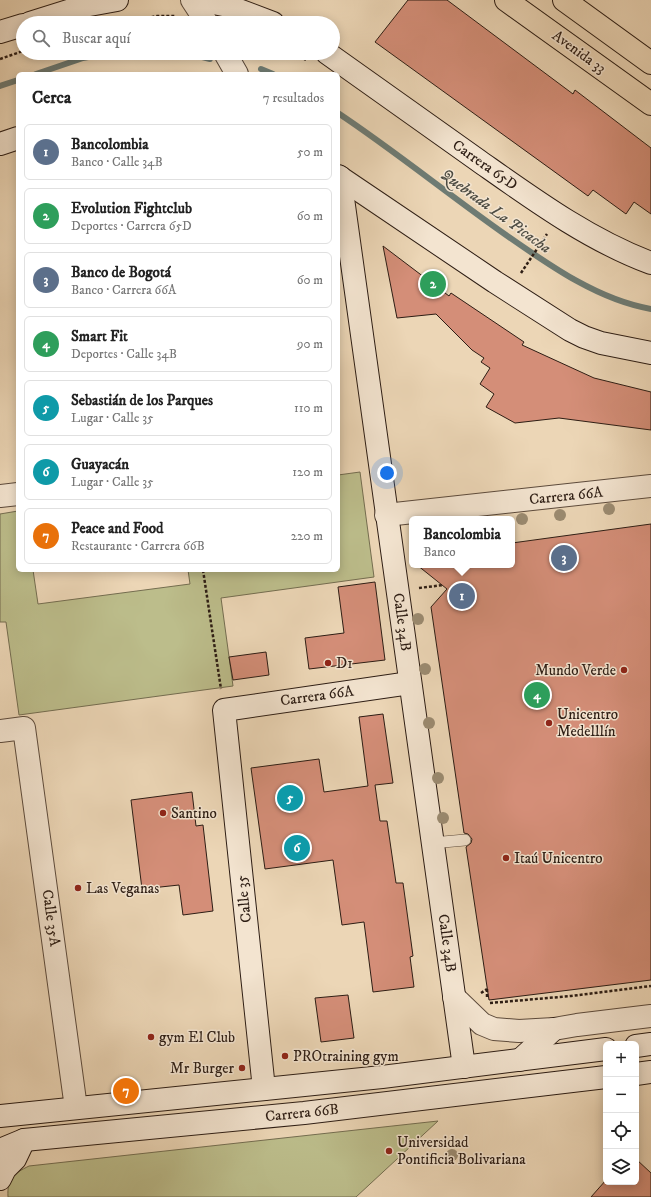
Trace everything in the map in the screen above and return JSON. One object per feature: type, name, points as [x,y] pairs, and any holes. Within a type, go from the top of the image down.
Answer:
[{"type":"main road","name":"Avenida 33","points":[[506,0],[651,104]]},
{"type":"main road","points":[[564,0],[651,63]]},
{"type":"street","points":[[52,16],[84,6],[117,0]]},
{"type":"street","points":[[201,10],[228,6],[247,16]]},
{"type":"street","points":[[0,32],[16,27]]},
{"type":"street","points":[[229,60],[236,72]]},
{"type":"street","name":"Carrera 65D","points":[[338,60],[513,185],[556,213],[624,253],[651,264]]},
{"type":"street","points":[[0,144],[16,139]]},
{"type":"street","points":[[340,178],[495,282],[584,338],[651,353]]},
{"type":"street","name":"Calle 34B","points":[[340,184],[464,1067]]},
{"type":"street","name":"Carrera 66A","points":[[386,514],[651,486]]},
{"type":"street","points":[[0,496],[16,494]]},
{"type":"street","name":"Carrera 66A","points":[[224,710],[410,683]]},
{"type":"street","name":"Calle 35","points":[[224,710],[264,1089]]},
{"type":"street","name":"Calle 35A","points":[[0,731],[24,728],[76,1108]]},
{"type":"street","points":[[454,997],[482,1024],[494,1030],[519,1031],[554,1029],[651,1016]]},
{"type":"street","points":[[520,1060],[554,1029]]},
{"type":"street","points":[[639,1046],[651,1044]]},
{"type":"street","name":"Carrera 66B","points":[[0,1116],[464,1067],[603,1049]]},
{"type":"street","points":[[639,1074],[651,1072]]},
{"type":"street","name":"Carrera 66B","points":[[0,1150],[24,1140],[304,1113],[603,1077]]},
{"type":"street","points":[[0,1179],[5,1169],[15,1159],[24,1140]]},
{"type":"lane","points":[[432,843],[465,840]]},
{"type":"path","points":[[157,16],[201,10]]},
{"type":"path","points":[[0,59],[16,53]]},
{"type":"path","points":[[518,277],[546,236]]},
{"type":"path","points":[[203,572],[224,710]]},
{"type":"path","points":[[417,588],[443,585]]},
{"type":"path","points":[[487,1004],[572,996],[651,986]]},
{"type":"path","points":[[487,988],[487,996],[487,1004],[479,995],[487,988]]},
{"type":"green space","points":[[360,472],[374,577],[221,598],[233,686],[19,715],[6,622],[0,622],[0,514],[16,511],[16,572],[33,572],[38,604],[190,584],[188,572],[340,572],[340,475]]},
{"type":"green space","points":[[438,1121],[356,1197],[8,1197],[9,1185],[12,1177],[29,1166]]},
{"type":"building","points":[[408,0],[447,0],[573,94],[575,90],[651,148],[651,214],[634,202],[626,214],[593,190],[588,196],[375,42]]},
{"type":"building","points":[[383,246],[449,296],[451,293],[524,342],[522,345],[594,378],[651,392],[651,430],[559,418],[515,423],[486,407],[494,394],[480,384],[490,368],[481,362],[484,358],[472,350],[436,314],[397,318]]},
{"type":"building","name":"Unicentro Medelllín","points":[[651,524],[651,980],[489,1000],[466,847],[471,843],[472,839],[468,834],[464,833],[431,607],[447,589],[421,568],[515,568],[515,543]]},
{"type":"building","points":[[375,582],[385,660],[309,669],[305,638],[344,633],[338,587]]},
{"type":"building","points":[[266,652],[269,675],[233,680],[229,657]]},
{"type":"building","points":[[383,714],[393,783],[375,785],[380,821],[387,821],[396,883],[403,883],[413,956],[410,957],[414,987],[373,992],[364,922],[342,925],[333,860],[265,869],[251,768],[319,759],[324,792],[368,786],[359,717]]},
{"type":"building","points":[[192,792],[196,826],[203,825],[213,911],[183,915],[179,885],[142,889],[131,800]]},
{"type":"building","points":[[348,995],[354,1038],[321,1042],[315,998]]},
{"type":"building","points":[[639,1162],[651,1173],[651,1197],[591,1197],[603,1183],[603,1185],[639,1185]]},
{"type":"waterway","name":"Quebrada La Picacha","points":[[42,72],[77,60]]},
{"type":"waterway","name":"Quebrada La Picacha","points":[[261,69],[268,72]]},
{"type":"waterway","name":"Quebrada La Picacha","points":[[0,86],[16,81]]},
{"type":"waterway","name":"Quebrada La Picacha","points":[[340,114],[380,142],[485,220],[557,269],[593,290],[612,298],[651,309]]},
{"type":"place","name":"Evolution Fightclub","points":[[433,284]]},
{"type":"place","name":"Banco de Bogotá","points":[[564,558]]},
{"type":"place","name":"Bancolombia","points":[[462,596]]},
{"type":"place","name":"D1","points":[[328,663]]},
{"type":"place","name":"Mundo Verde","points":[[624,670]]},
{"type":"place","name":"Smart Fit","points":[[537,695]]},
{"type":"place","name":"Unicentro Medelllín","points":[[549,723]]},
{"type":"place","name":"Sebastián de los Parques","points":[[290,798]]},
{"type":"place","name":"Santino","points":[[163,813]]},
{"type":"place","name":"Guayacán","points":[[297,848]]},
{"type":"place","name":"Itaú Unicentro","points":[[506,858]]},
{"type":"place","name":"Las Veganas","points":[[78,888]]},
{"type":"place","name":"gym El Club","points":[[151,1037]]},
{"type":"place","name":"PROtraining gym","points":[[285,1056]]},
{"type":"place","name":"Mr Burger","points":[[242,1068]]},
{"type":"place","name":"Peace and Food","points":[[126,1091]]},
{"type":"place","name":"Universidad Pontificia Bolivariana","points":[[389,1151]]}]
